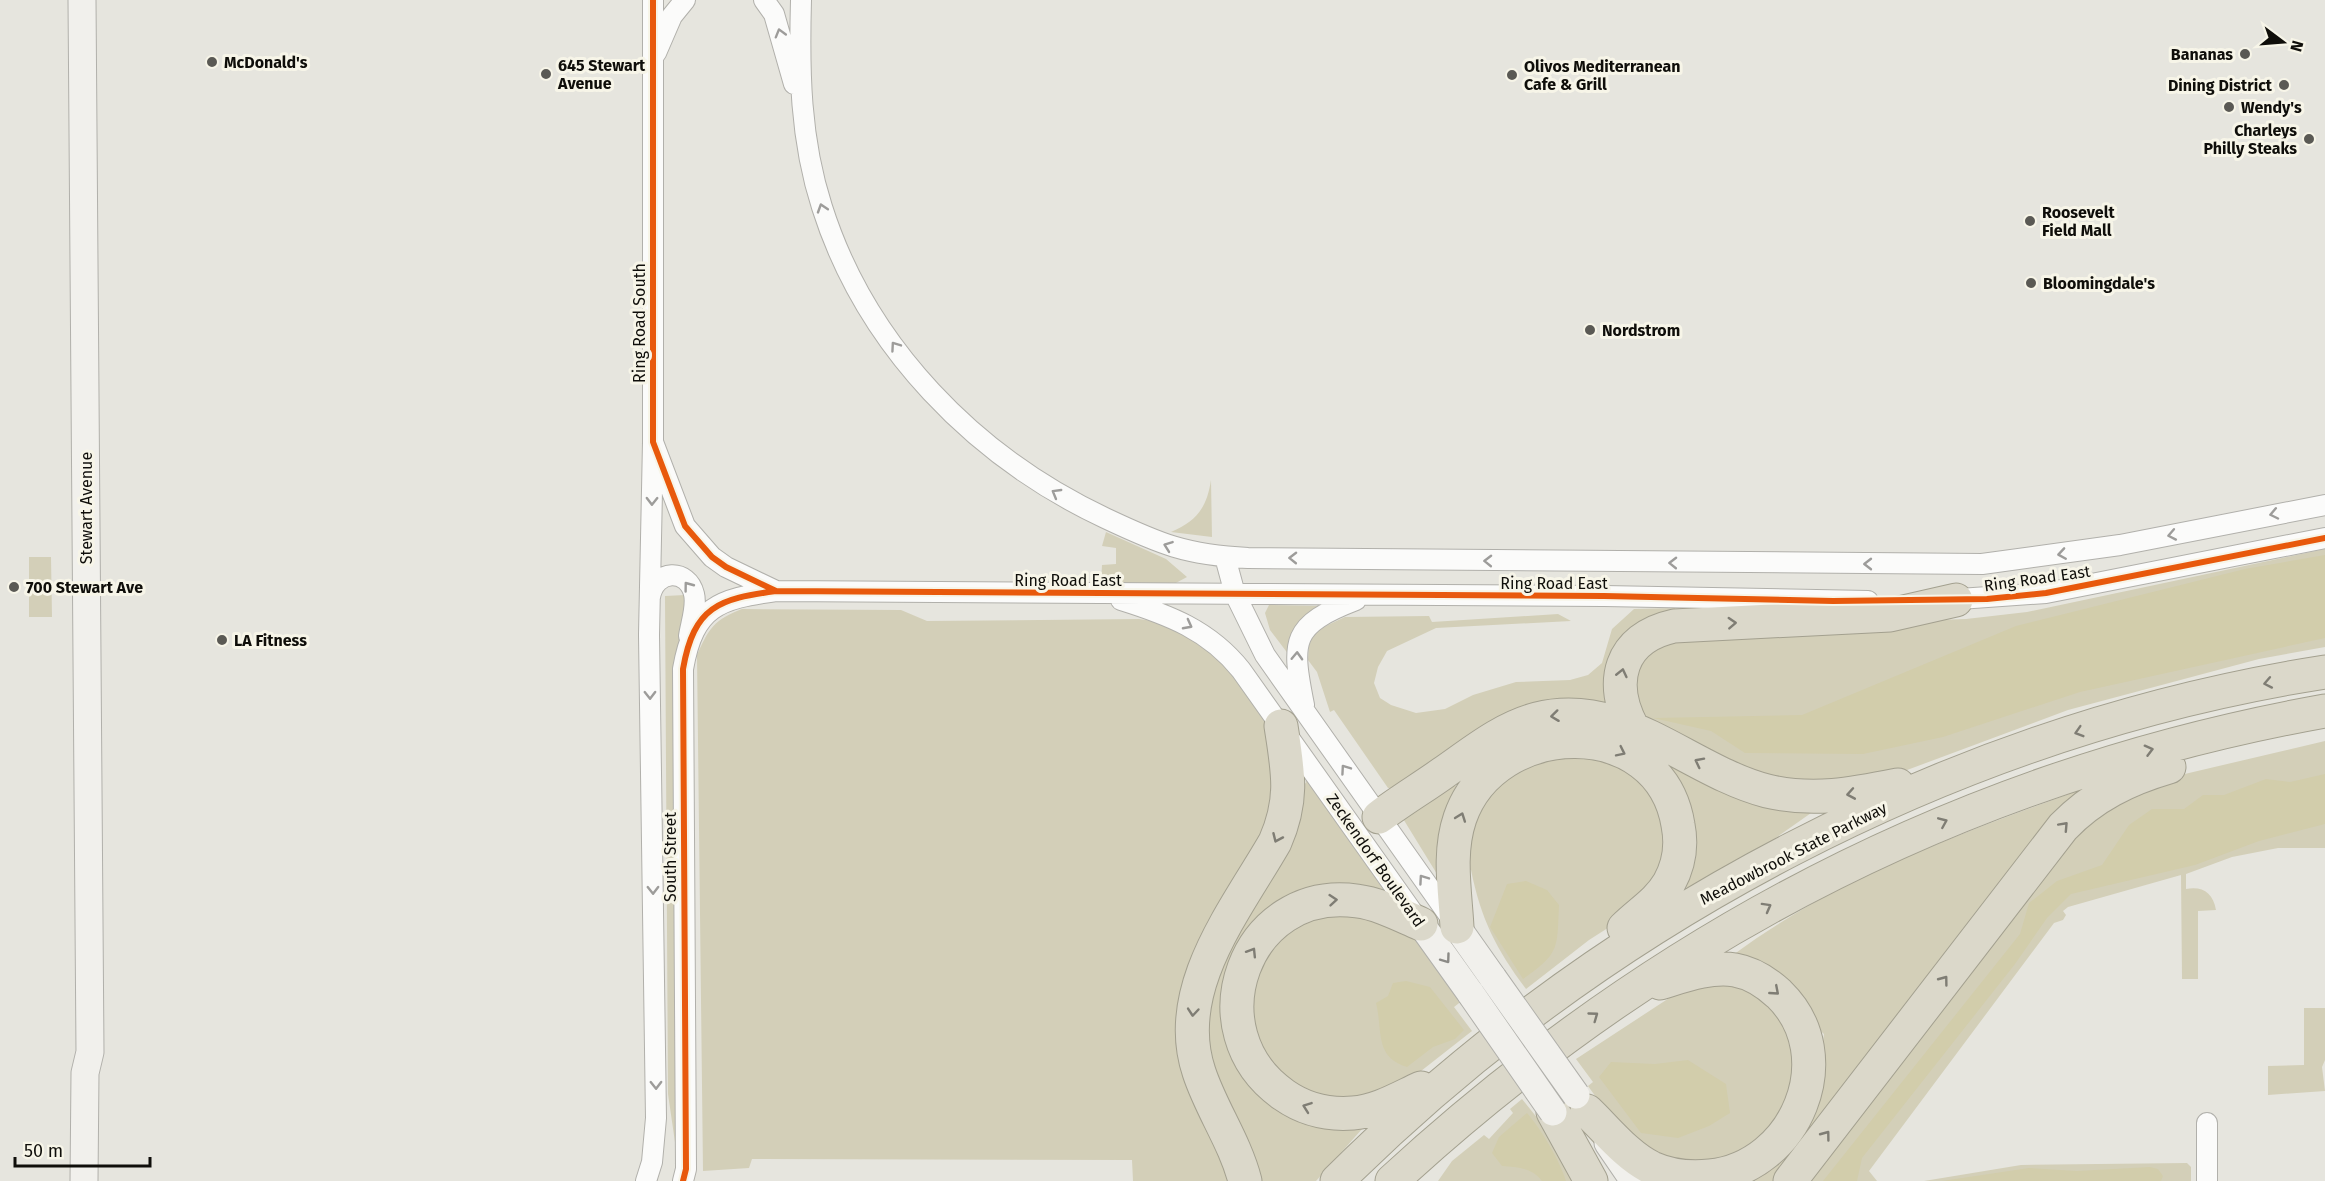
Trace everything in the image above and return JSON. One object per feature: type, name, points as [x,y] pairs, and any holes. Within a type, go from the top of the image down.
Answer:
[{"type":"highway","points":[[1633,729],[1624,709],[1620,690],[1621,673],[1633,648],[1655,630],[1674,626],[1890,615],[1956,600]]},
{"type":"highway","name":"Meadowbrook State Parkway","points":[[1337,1181],[1406,1115],[1458,1071],[1560,992],[1660,925],[1759,867],[1848,821],[1970,770],[2127,717],[2224,692],[2325,672]]},
{"type":"highway","points":[[1392,1181],[1508,1080],[1626,993],[1769,906],[1857,860],[1948,819],[2042,784],[2138,753],[2270,721],[2325,711]]},
{"type":"highway","points":[[1379,817],[1484,745],[1523,723],[1548,717],[1582,715],[1615,721],[1736,780],[1767,791],[1800,797],[1842,796],[1970,770]]},
{"type":"highway","points":[[1245,1181],[1236,1155],[1199,1074],[1192,1039],[1192,1014],[1200,979],[1209,957],[1275,842],[1283,823],[1294,720]]},
{"type":"highway","points":[[1790,1181],[2043,852],[2073,817],[2096,798],[2122,783],[2179,764],[2270,721]]},
{"type":"highway","points":[[1457,927],[1455,839],[1466,804],[1490,774],[1524,750],[1562,741],[1599,744],[1635,759],[1661,784],[1673,806],[1680,833],[1675,870],[1656,901],[1629,923],[1560,992]]},
{"type":"highway","points":[[1421,924],[1381,906],[1345,899],[1314,903],[1292,912],[1270,928],[1246,961],[1236,994],[1239,1030],[1252,1064],[1267,1082],[1295,1102],[1322,1112],[1354,1113],[1377,1108],[1458,1071]]},
{"type":"highway","points":[[1572,1106],[1640,1161],[1660,1171],[1704,1176],[1741,1168],[1768,1153],[1791,1126],[1803,1102],[1809,1064],[1802,1028],[1784,999],[1766,983],[1735,970],[1714,970],[1626,993]]},
{"type":"highway","points":[[1425,1181],[1508,1080]]},
{"type":"highway","points":[[1572,1106],[1591,1181]]},
{"type":"main road","name":"Stewart Avenue","points":[[82,0],[90,1052],[85,1073],[84,1181]]},
{"type":"main road","name":"Zeckendorf Boulevard","points":[[1421,924],[1471,994],[1572,1106],[1634,1181]]},
{"type":"main road","name":"Zeckendorf Boulevard","points":[[1457,927],[1493,978],[1572,1106],[1605,1181]]},
{"type":"main road","name":"Stewart Avenue","points":[[90,1052],[100,1070],[103,1181]]},
{"type":"street","name":"Ring Road South","points":[[653,0],[653,442],[686,526],[712,557],[726,567],[776,591]]},
{"type":"street","points":[[652,62],[672,16],[685,0]]},
{"type":"street","points":[[764,0],[774,14],[801,110]]},
{"type":"street","points":[[801,0],[801,110]]},
{"type":"street","name":"Ring Road East","points":[[801,110],[814,182],[840,254],[884,330],[931,392],[984,444],[1025,474],[1065,498],[1145,537],[1177,549],[1225,557],[1982,564],[2120,545],[2325,505]]},
{"type":"street","name":"South Street","points":[[646,1181],[654,1171],[656,1118],[649,601],[653,442]]},
{"type":"street","name":"Ring Road East","points":[[776,591],[1956,600],[2046,593],[2325,538]]},
{"type":"street","name":"Zeckendorf Boulevard","points":[[1225,557],[1235,594],[1294,720],[1421,924]]},
{"type":"street","name":"South Street","points":[[649,601],[653,584],[661,578],[678,576],[688,583],[694,601],[683,669],[686,1169],[683,1181]]},
{"type":"street","name":"South Street","points":[[688,641],[708,612],[732,598],[776,591]]},
{"type":"street","name":"Zeckendorf Boulevard","points":[[1103,594],[1168,615],[1212,639],[1294,720],[1379,817],[1457,927]]},
{"type":"street","points":[[1294,720],[1296,659],[1300,637],[1305,629],[1323,614],[1366,596]]},
{"type":"street","points":[[2207,1123],[2207,1181]]},
{"type":"shaded area","points":[[1211,480],[1212,537],[1171,532],[1188,523],[1199,512],[1207,498]]},
{"type":"shaded area","points":[[1106,532],[1166,559],[1187,577],[1174,584],[1101,583],[1102,565],[1116,564],[1116,548],[1102,546]]},
{"type":"shaded area","points":[[2325,549],[2325,647],[2259,659],[2068,710],[1891,776],[1843,785],[1757,775],[1649,723],[1638,712],[1636,660],[1649,644],[1878,622],[1966,619],[2027,612]]},
{"type":"shaded area","points":[[2325,555],[2325,638],[2080,692],[1943,737],[1863,754],[1745,753],[1711,731],[1653,718],[1802,715],[2016,626],[2245,569]]},
{"type":"shaded area","points":[[29,557],[51,557],[52,617],[29,617]]},
{"type":"shaded area","points":[[685,595],[680,1148],[676,1149],[668,1094],[665,596]]},
{"type":"shaded area","points":[[1269,605],[1319,606],[1289,655],[1270,630],[1265,613]]},
{"type":"shaded area","points":[[1675,608],[1674,619],[1655,622],[1618,704],[1403,788],[1388,788],[1334,710],[1330,712],[1317,672],[1308,660],[1309,645],[1315,631],[1345,617],[1429,616],[1432,622],[1558,614],[1571,621],[1436,628],[1387,651],[1378,667],[1374,683],[1380,698],[1391,705],[1416,713],[1445,709],[1473,695],[1516,682],[1570,680],[1588,675],[1602,663],[1612,629],[1634,609]]},
{"type":"shaded area","points":[[742,609],[901,610],[927,621],[1139,619],[1178,628],[1225,664],[1270,728],[1284,787],[1193,975],[1239,1181],[1133,1181],[1132,1160],[752,1159],[749,1168],[703,1171],[697,655],[709,631],[725,617]]},
{"type":"shaded area","points":[[2325,741],[2325,848],[2278,848],[2232,857],[2186,874],[2186,889],[2192,888],[2206,892],[2215,904],[2216,910],[2198,911],[2198,979],[2182,979],[2181,875],[2068,907],[2063,911],[2066,915],[2063,920],[2054,923],[1869,1171],[1877,1181],[1804,1181],[2094,810],[2172,777]]},
{"type":"shaded area","points":[[1598,751],[1648,780],[1673,829],[1647,903],[1589,940],[1526,989],[1498,947],[1485,919],[1471,870],[1465,868],[1466,849],[1481,802],[1533,758]]},
{"type":"shaded area","points":[[1675,758],[1821,806],[1753,854],[1688,889],[1682,882],[1666,773]]},
{"type":"shaded area","points":[[2325,774],[2325,824],[2259,841],[2195,865],[2071,894],[2047,918],[2015,964],[1862,1158],[1857,1181],[1823,1181],[2020,934],[2029,903],[2057,881],[2102,865],[2129,825],[2152,809],[2184,809],[2203,795],[2224,795],[2266,779],[2290,782]]},
{"type":"shaded area","points":[[1306,779],[1384,890],[1377,888],[1375,894],[1252,940],[1243,1055],[1359,1122],[1362,1129],[1316,1181],[1257,1181],[1211,1076],[1206,1001],[1300,786],[1306,783]]},
{"type":"shaded area","points":[[1451,782],[1463,792],[1437,874],[1402,817]]},
{"type":"shaded area","points":[[2091,786],[1783,1181],[1733,1181],[1818,1080],[1824,1034],[1733,955],[1774,927],[1860,879],[1952,838]]},
{"type":"shaded area","points":[[1526,881],[1547,890],[1559,905],[1558,931],[1554,949],[1544,963],[1523,979],[1490,927],[1507,884]]},
{"type":"shaded area","points":[[1345,907],[1412,933],[1463,1000],[1454,1007],[1472,1031],[1407,1082],[1338,1105],[1272,1073],[1249,1020],[1250,988],[1283,928]]},
{"type":"shaded area","points":[[1406,981],[1430,987],[1464,1030],[1455,1039],[1433,1047],[1407,1067],[1396,1063],[1385,1050],[1376,1003],[1388,996],[1393,983]]},
{"type":"shaded area","points":[[1748,982],[1800,1039],[1781,1129],[1706,1168],[1661,1155],[1619,1129],[1588,1086],[1593,1082],[1576,1059],[1686,987]]},
{"type":"shaded area","points":[[2304,1008],[2325,1008],[2325,1060],[2322,1067],[2325,1091],[2268,1095],[2268,1066],[2304,1065]]},
{"type":"shaded area","points":[[1688,1060],[1726,1084],[1730,1113],[1709,1126],[1678,1138],[1641,1133],[1599,1077],[1611,1062],[1655,1064]]},
{"type":"shaded area","points":[[1522,1099],[1588,1181],[1438,1181],[1452,1161],[1484,1135],[1489,1139],[1513,1113],[1510,1109]]},
{"type":"shaded area","points":[[1527,1113],[1550,1146],[1566,1181],[1542,1181],[1529,1171],[1502,1166],[1492,1153],[1499,1137]]},
{"type":"shaded area","points":[[2187,1163],[2191,1167],[2191,1181],[1924,1181],[2021,1165]]},
{"type":"shaded area","points":[[2150,1167],[2158,1169],[2163,1176],[2161,1181],[1942,1181],[2029,1168],[2077,1171]]},
{"type":"cycle path","points":[[653,0],[653,442],[685,526],[712,557],[726,567],[776,591]]},
{"type":"cycle path","points":[[683,1181],[686,1169],[683,669],[694,631],[712,609],[724,603],[776,591],[1604,596],[1833,601],[1987,599],[2046,593],[2325,538]]},
{"type":"place","name":"Bananas","points":[[2245,54]]},
{"type":"place","name":"McDonald's","points":[[212,62]]},
{"type":"place","name":"645 Stewart Avenue","points":[[546,74]]},
{"type":"place","name":"Olivos Mediterranean Cafe & Grill","points":[[1512,75]]},
{"type":"place","name":"Dining District","points":[[2284,85]]},
{"type":"place","name":"Wendy's","points":[[2229,107]]},
{"type":"place","name":"Charleys Philly Steaks","points":[[2309,139]]},
{"type":"place","name":"Roosevelt Field Mall","points":[[2030,221]]},
{"type":"place","name":"Bloomingdale's","points":[[2031,283]]},
{"type":"place","name":"Nordstrom","points":[[1590,330]]},
{"type":"place","name":"700 Stewart Ave","points":[[14,587]]},
{"type":"place","name":"LA Fitness","points":[[222,640]]}]
